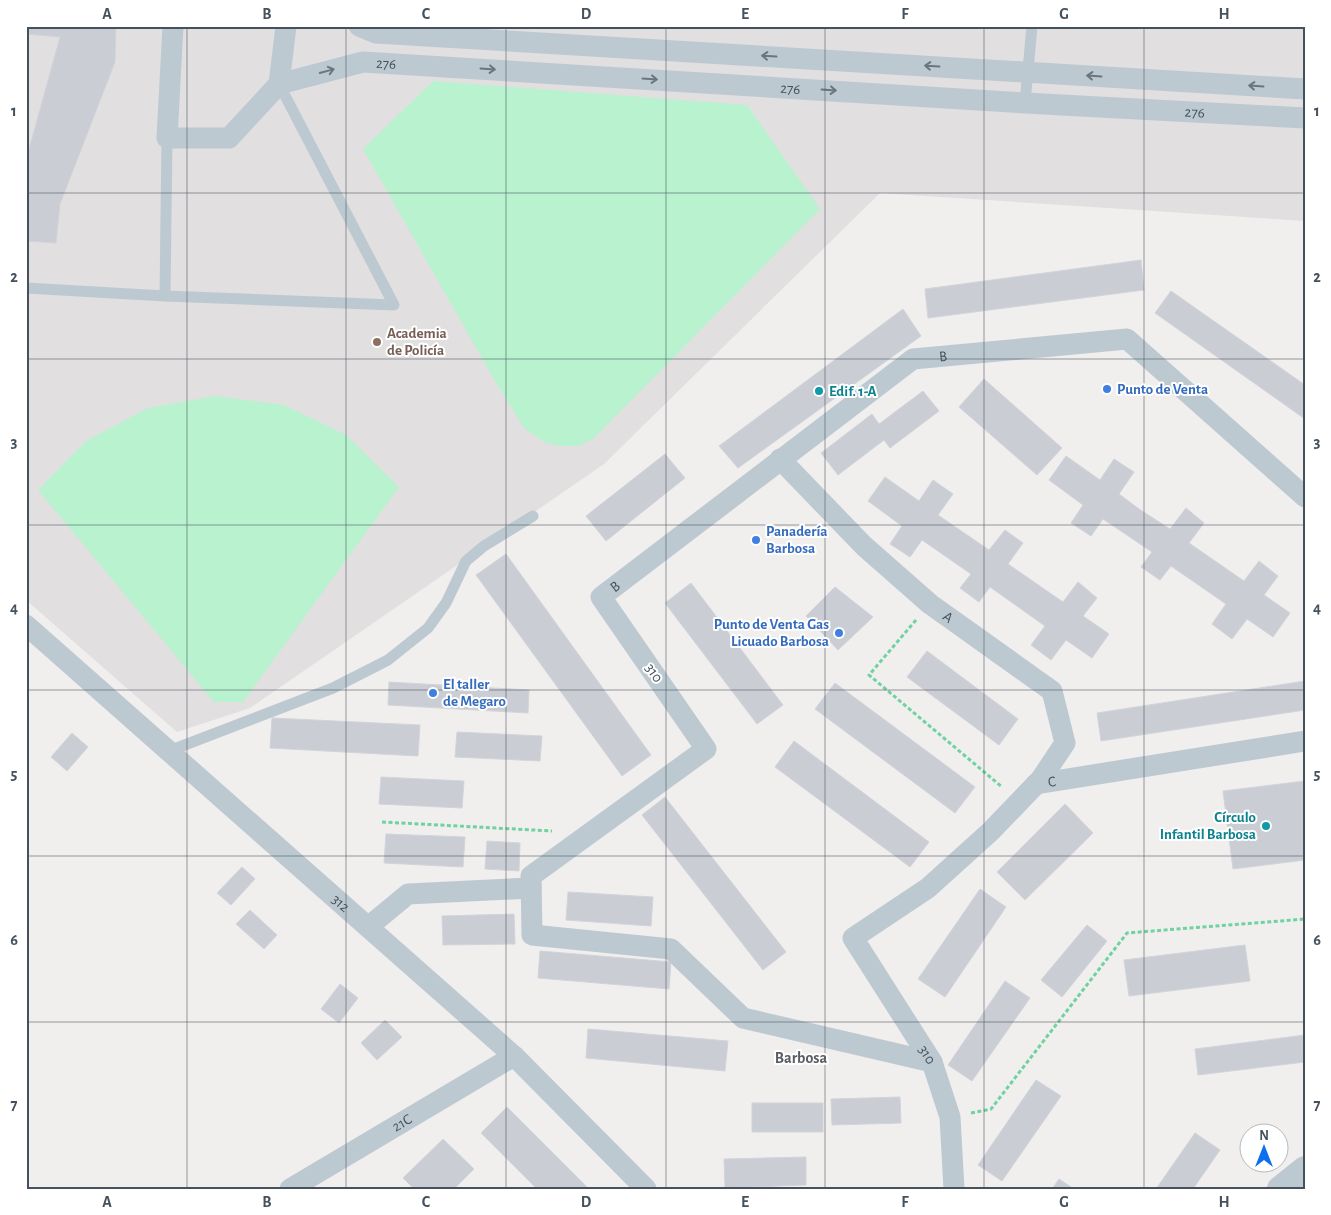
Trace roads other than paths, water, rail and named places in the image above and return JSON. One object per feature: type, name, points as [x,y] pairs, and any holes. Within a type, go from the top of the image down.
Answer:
[{"type":"street","points":[[173,26],[168,138],[229,138],[280,84],[286,26]]},
{"type":"street","name":"276","points":[[359,26],[376,33],[1305,89]]},
{"type":"street","name":"276","points":[[280,84],[364,62],[1025,103],[1305,118]]},
{"type":"street","name":"B","points":[[601,597],[913,359],[1127,339],[1305,497]]},
{"type":"street","name":"A","points":[[780,460],[864,546],[930,604],[1052,691],[1065,743],[1036,784]]},
{"type":"street","name":"310","points":[[531,888],[531,876],[706,749],[601,597]]},
{"type":"street","name":"312","points":[[26,625],[514,1056],[646,1189]]},
{"type":"street","name":"C","points":[[854,938],[928,888],[992,831],[1036,784],[1305,741]]},
{"type":"street","points":[[368,928],[408,894],[531,888],[532,935],[671,949],[743,1018],[932,1062]]},
{"type":"street","name":"310","points":[[854,938],[932,1062],[950,1117],[954,1189]]},
{"type":"street","name":"21C","points":[[290,1189],[514,1056]]},
{"type":"street","points":[[1280,1189],[1305,1169]]},
{"type":"lane","points":[[1025,103],[1032,26]]},
{"type":"lane","points":[[26,288],[165,296],[394,305],[280,84]]},
{"type":"lane","points":[[165,296],[168,138]]},
{"type":"lane","points":[[169,752],[333,688],[388,660],[428,628],[446,603],[466,561],[484,546],[533,516]]},
{"type":"place","name":"Academia de Policía","points":[[377,342]]},
{"type":"place","name":"Punto de Venta","points":[[1107,389]]},
{"type":"place","name":"Edif. 1-A","points":[[819,391]]},
{"type":"place","name":"Panadería Barbosa","points":[[756,540]]},
{"type":"place","name":"Punto de Venta Gas Licuado Barbosa","points":[[839,633]]},
{"type":"place","name":"El taller de Megaro","points":[[433,693]]},
{"type":"place","name":"Círculo Infantil Barbosa","points":[[1266,826]]},
{"type":"district","name":"Barbosa","points":[[801,1058]]}]
